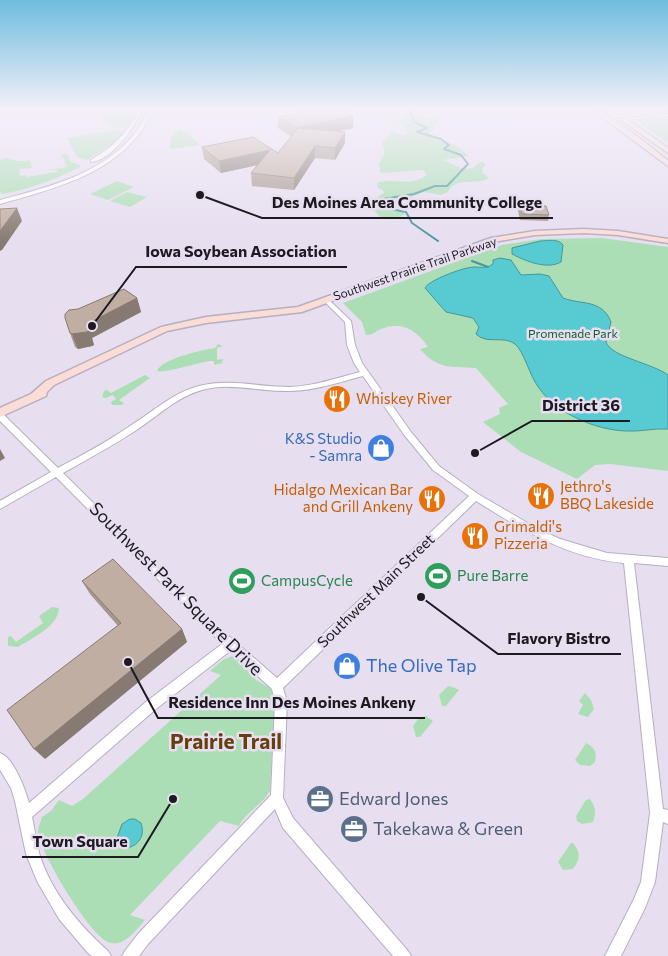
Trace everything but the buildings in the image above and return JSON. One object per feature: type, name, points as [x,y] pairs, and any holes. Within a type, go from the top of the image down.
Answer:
[{"type":"street","points":[[89,163],[103,154]]},
{"type":"street","points":[[0,202],[59,183],[115,154]]},
{"type":"street","points":[[655,154],[668,164]]},
{"type":"street","points":[[0,197],[52,180],[81,168]]},
{"type":"street","name":"Southwest Prairie Trail Parkway","points":[[0,415],[35,396],[56,388],[163,336],[204,326],[263,321],[478,244],[541,233],[584,231],[618,233],[668,241]]},
{"type":"street","points":[[326,300],[348,321],[354,354],[365,373],[427,459],[436,468],[475,496],[533,531],[557,542],[607,557],[668,562]]},
{"type":"street","points":[[0,505],[129,431],[169,400],[201,387],[226,384],[293,389],[314,386],[365,373]]},
{"type":"street","name":"Southwest Park Square Drive","points":[[0,415],[230,644],[277,686],[281,702],[277,798],[288,823],[404,956]]},
{"type":"street","name":"Southwest Main Street","points":[[277,686],[475,496]]},
{"type":"street","points":[[613,956],[648,882],[662,815],[629,560]]},
{"type":"street","points":[[25,815],[129,726],[230,644]]},
{"type":"street","points":[[0,759],[19,791],[27,833],[36,864],[55,900],[85,941],[103,956]]},
{"type":"street","points":[[130,956],[277,798]]},
{"type":"green space","points":[[67,154],[71,162],[80,165],[80,167],[32,187],[2,194],[0,192],[0,160],[6,158],[17,161],[30,160],[32,168],[19,169],[20,176],[26,175],[26,177],[57,172],[57,170],[48,170],[67,167],[60,155]]},
{"type":"green space","points":[[75,154],[97,154],[87,160],[77,157]]},
{"type":"green space","points":[[384,154],[466,154],[469,156],[443,160],[466,169],[483,162],[486,165],[482,169],[483,173],[489,178],[455,184],[448,192],[441,195],[424,192],[411,197],[390,199],[387,202],[388,206],[405,214],[399,217],[384,219],[373,208],[375,199],[384,193],[383,190],[378,188],[377,183],[383,181],[415,181],[426,175],[425,171],[421,170],[383,173],[380,172],[379,164]]},
{"type":"green space","points":[[117,181],[134,187],[108,200],[90,194]]},
{"type":"green space","points":[[127,192],[147,197],[130,207],[110,201]]},
{"type":"green space","name":"Promenade Park","points":[[602,238],[668,247],[668,471],[610,464],[595,465],[577,479],[521,452],[483,422],[500,414],[499,408],[508,404],[476,368],[445,366],[433,361],[420,349],[428,347],[420,337],[404,327],[391,326],[366,335],[362,322],[343,303],[502,245],[541,239]]},
{"type":"green space","points":[[218,344],[223,346],[217,348],[217,360],[223,359],[222,363],[214,365],[214,361],[210,361],[166,371],[157,371],[160,367],[174,359],[215,348]]},
{"type":"green space","points":[[145,375],[150,378],[119,400],[124,403],[122,405],[112,405],[111,402],[116,399],[113,395],[106,398],[102,397],[104,391],[107,390],[111,393]]},
{"type":"green space","points":[[52,607],[59,608],[58,615],[49,626],[37,636],[18,647],[8,646],[8,637],[11,636],[16,642],[43,623],[39,616]]},
{"type":"green space","points":[[232,656],[239,658],[256,680],[270,688],[275,697],[270,791],[239,826],[220,821],[130,915],[145,920],[138,928],[119,943],[108,942],[89,924],[78,909],[47,857],[38,832],[42,817],[51,811],[59,800],[72,806],[83,799],[221,675],[210,671],[223,660]]},
{"type":"green space","points":[[448,686],[459,690],[446,706],[442,706],[439,695]]},
{"type":"green space","points":[[585,693],[591,700],[594,709],[588,717],[578,714],[583,705],[579,701]]},
{"type":"green space","points":[[426,716],[433,721],[420,737],[416,737],[413,726],[418,719]]},
{"type":"green space","points":[[586,743],[593,748],[596,756],[595,762],[590,766],[580,765],[575,760]]},
{"type":"green space","points":[[590,799],[595,810],[595,816],[593,822],[582,824],[577,821],[576,816],[586,800]]},
{"type":"green space","points":[[571,843],[573,843],[577,850],[578,859],[573,869],[563,870],[558,862]]},
{"type":"water","points":[[553,240],[563,245],[561,262],[543,265],[530,262],[512,254],[512,248],[540,241]]},
{"type":"water","points":[[500,258],[511,260],[521,275],[540,274],[549,276],[563,298],[597,306],[607,315],[611,322],[606,342],[609,347],[624,356],[668,375],[668,429],[614,430],[589,424],[566,412],[546,397],[539,388],[515,344],[505,340],[490,340],[480,337],[476,334],[479,327],[473,318],[446,312],[425,288],[433,281],[447,274],[474,267],[488,267],[493,264],[493,260]]},
{"type":"water","points":[[130,819],[135,819],[141,823],[142,835],[136,844],[128,848],[121,845],[117,838],[122,824]]},
{"type":"waterway","points":[[438,241],[412,223],[406,212],[385,208],[383,199],[414,194],[435,186],[447,186],[468,164],[461,155],[457,154]]},
{"type":"waterway","points":[[472,261],[488,267]]},
{"type":"place","name":"Des Moines Area Community College","points":[[200,195]]},
{"type":"place","name":"Iowa Soybean Association","points":[[92,326]]},
{"type":"place","name":"Whiskey River","points":[[337,399]]},
{"type":"place","name":"K&S Studio - Samra","points":[[381,448]]},
{"type":"place","name":"District 36","points":[[475,453]]},
{"type":"place","name":"Jethro's BBQ Lakeside","points":[[541,496]]},
{"type":"place","name":"Hidalgo Mexican Bar and Grill Ankeny","points":[[432,499]]},
{"type":"place","name":"Grimaldi's Pizzeria","points":[[475,536]]},
{"type":"place","name":"Pure Barre","points":[[438,576]]},
{"type":"place","name":"CampusCycle","points":[[242,581]]},
{"type":"place","name":"Flavory Bistro","points":[[421,597]]},
{"type":"place","name":"Residence Inn Des Moines Ankeny","points":[[128,662]]},
{"type":"place","name":"The Olive Tap","points":[[347,666]]},
{"type":"place","name":"Town Square","points":[[173,799]]},
{"type":"place","name":"Edward Jones","points":[[320,799]]},
{"type":"place","name":"Takekawa & Green","points":[[354,829]]},
{"type":"district","name":"Prairie Trail","points":[[226,742]]}]
